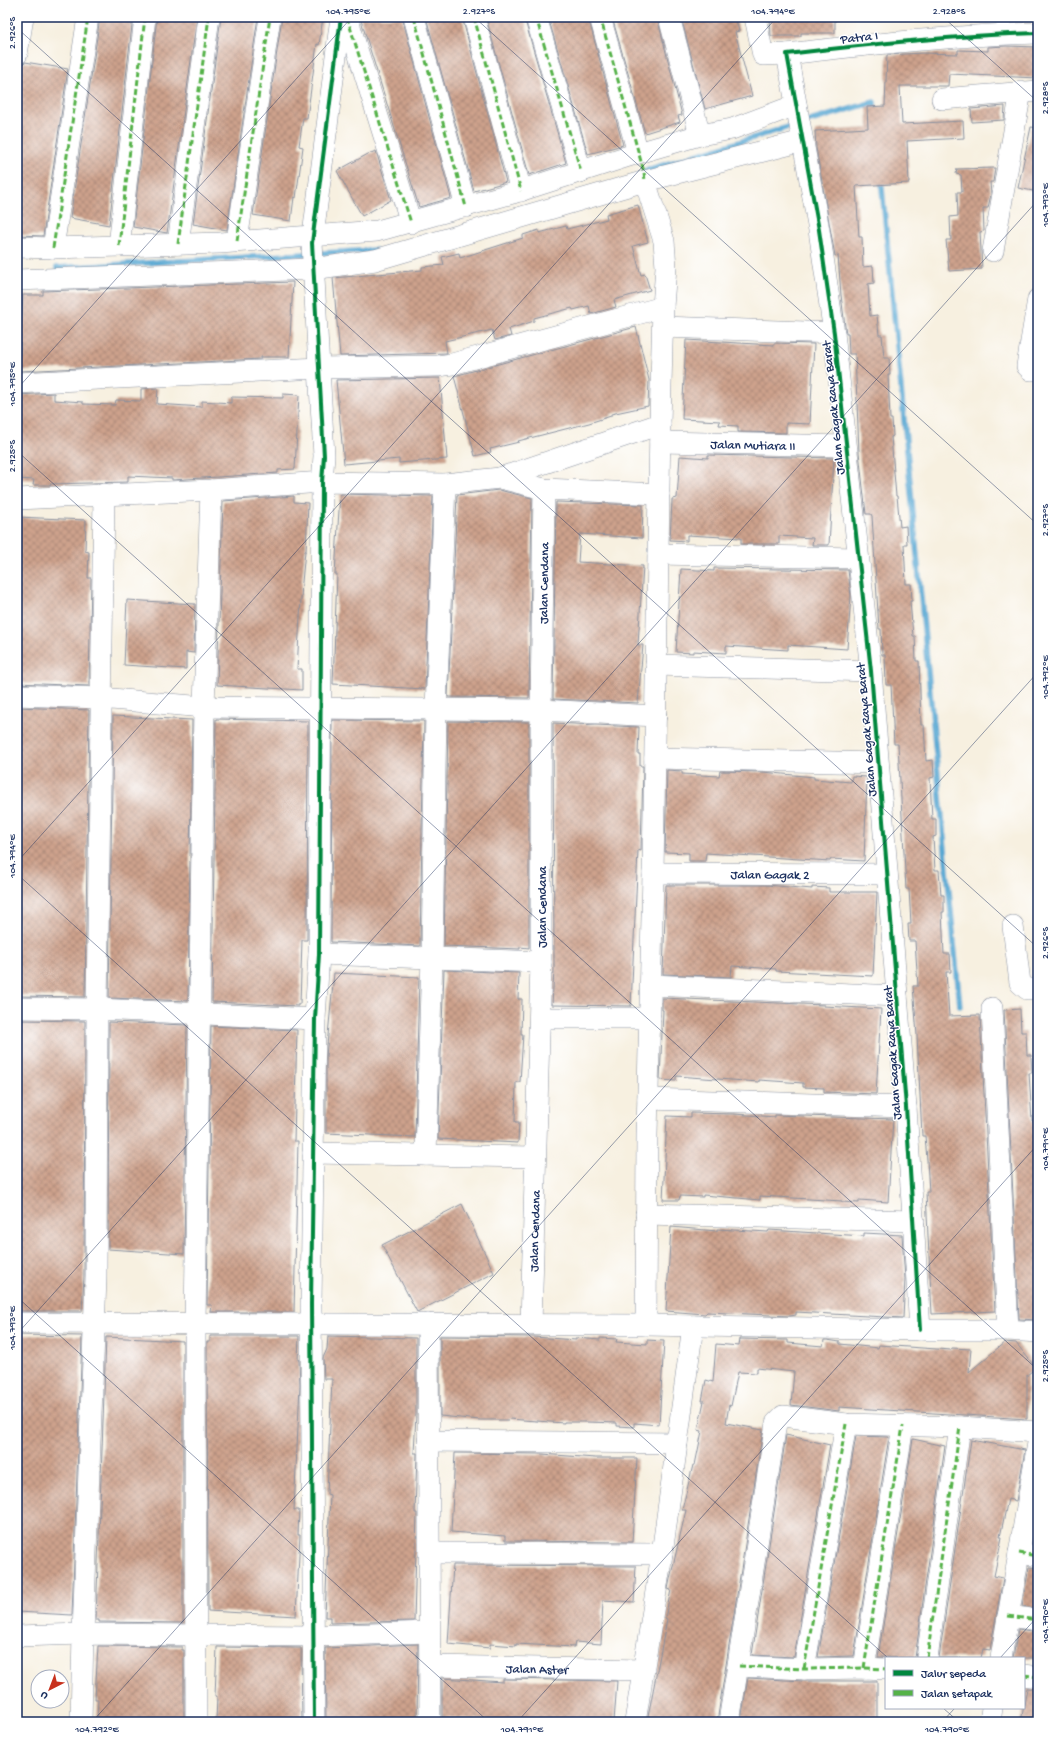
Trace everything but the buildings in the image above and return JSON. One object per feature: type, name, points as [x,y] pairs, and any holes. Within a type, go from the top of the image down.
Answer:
[{"type":"street","points":[[17,54],[23,17]]},
{"type":"street","points":[[53,248],[88,17]]},
{"type":"street","points":[[119,246],[145,17]]},
{"type":"street","points":[[178,244],[209,17]]},
{"type":"street","points":[[238,241],[270,17]]},
{"type":"street","points":[[314,1722],[311,1324],[315,1019],[318,954],[322,482],[324,456],[313,252],[341,17]]},
{"type":"street","points":[[347,17],[411,223]]},
{"type":"street","points":[[414,17],[466,206]]},
{"type":"street","points":[[474,17],[521,191]]},
{"type":"street","points":[[536,17],[581,172]]},
{"type":"street","points":[[600,17],[638,153]]},
{"type":"street","points":[[669,17],[700,135]]},
{"type":"street","name":"Patra I","points":[[755,17],[763,55],[787,54],[873,44],[1038,32]]},
{"type":"street","points":[[17,280],[313,252],[377,231],[411,223],[521,191],[638,153],[700,135],[732,129],[797,108],[787,54]]},
{"type":"street","points":[[942,99],[1030,91],[993,251]]},
{"type":"street","name":"Jalan Gagak Raya Barat","points":[[797,108],[819,230],[834,333],[871,671],[906,1107],[920,1330]]},
{"type":"street","points":[[17,247],[53,248],[238,241],[375,260],[802,136]]},
{"type":"street","points":[[645,181],[664,241],[666,267],[660,433],[646,1214],[646,1325]]},
{"type":"street","points":[[1038,299],[1027,366],[1031,370],[1038,370]]},
{"type":"street","points":[[17,383],[320,368],[438,366],[663,317],[834,333]]},
{"type":"street","name":"Jalan Mutiara II","points":[[500,478],[660,433],[846,446]]},
{"type":"street","points":[[17,499],[211,490],[322,482],[445,484],[500,478],[544,489],[659,494]]},
{"type":"street","points":[[426,1155],[432,957],[436,708],[445,484]]},
{"type":"street","name":"Jalan Cendana","points":[[531,1324],[541,962],[541,710],[544,489]]},
{"type":"street","points":[[196,1722],[195,1323],[204,707],[211,490]]},
{"type":"street","points":[[81,1722],[95,1323],[100,698],[104,494]]},
{"type":"street","points":[[658,554],[858,558]]},
{"type":"street","points":[[656,665],[871,671]]},
{"type":"street","points":[[17,694],[100,698],[204,707],[541,710],[656,716]]},
{"type":"street","points":[[655,758],[878,763]]},
{"type":"street","name":"Jalan Gagak 2","points":[[653,873],[887,874]]},
{"type":"street","points":[[1014,926],[1020,983],[1027,989],[1038,989]]},
{"type":"street","points":[[318,954],[541,962]]},
{"type":"street","points":[[651,985],[897,996]]},
{"type":"street","points":[[17,1008],[97,1009],[315,1019]]},
{"type":"street","points":[[992,1008],[1008,1330]]},
{"type":"street","points":[[540,1018],[650,1018]]},
{"type":"street","points":[[648,1099],[906,1107]]},
{"type":"street","points":[[313,1153],[535,1157]]},
{"type":"street","points":[[646,1214],[914,1220]]},
{"type":"street","points":[[17,1322],[646,1325],[920,1330],[1008,1330],[1038,1332]]},
{"type":"street","points":[[428,1324],[430,1722]]},
{"type":"street","points":[[635,1722],[662,1554],[693,1326]]},
{"type":"street","points":[[729,1722],[776,1423],[783,1416],[846,1424],[960,1427],[1038,1432]]},
{"type":"street","points":[[804,1669],[846,1424]]},
{"type":"street","points":[[864,1668],[903,1426]]},
{"type":"street","points":[[927,1657],[960,1427]]},
{"type":"street","points":[[428,1441],[677,1443]]},
{"type":"street","points":[[1001,1657],[1008,1616],[1028,1554],[1038,1443]]},
{"type":"street","points":[[429,1553],[662,1554]]},
{"type":"street","points":[[1008,1616],[1038,1620]]},
{"type":"street","points":[[17,1636],[83,1634],[313,1636],[429,1632]]},
{"type":"street","name":"Jalan Aster","points":[[430,1666],[644,1670]]},
{"type":"street","points":[[739,1666],[804,1669],[885,1669]]},
{"type":"street","points":[[1025,1675],[1038,1677]]},
{"type":"street","points":[[990,1722],[992,1709]]},
{"type":"waterway","points":[[803,123],[874,102],[875,114]]},
{"type":"waterway","points":[[644,171],[795,125]]},
{"type":"waterway","points":[[881,178],[960,1006]]},
{"type":"waterway","points":[[57,268],[375,250]]},
{"type":"marked path","points":[[53,248],[88,17]]},
{"type":"marked path","points":[[119,246],[145,17]]},
{"type":"marked path","points":[[178,244],[209,17]]},
{"type":"marked path","points":[[237,241],[270,17]]},
{"type":"marked path","points":[[347,17],[411,223]]},
{"type":"marked path","points":[[414,17],[466,207]]},
{"type":"marked path","points":[[474,17],[521,191]]},
{"type":"marked path","points":[[536,17],[581,172]]},
{"type":"marked path","points":[[600,17],[644,172],[645,181]]},
{"type":"marked path","points":[[804,1669],[846,1424]]},
{"type":"marked path","points":[[864,1668],[903,1426]]},
{"type":"marked path","points":[[927,1657],[960,1427]]},
{"type":"marked path","points":[[1019,1553],[1038,1556]]},
{"type":"marked path","points":[[1008,1616],[1038,1620]]},
{"type":"marked path","points":[[739,1666],[804,1669],[885,1669]]},
{"type":"marked path","points":[[1025,1675],[1038,1677]]},
{"type":"cycle path","points":[[314,1722],[311,1304],[315,1019],[319,954],[322,482],[324,456],[312,243],[341,17]]},
{"type":"cycle path","points":[[920,1330],[906,1107],[871,671],[834,333],[819,230],[787,54],[912,40],[1038,33]]}]
